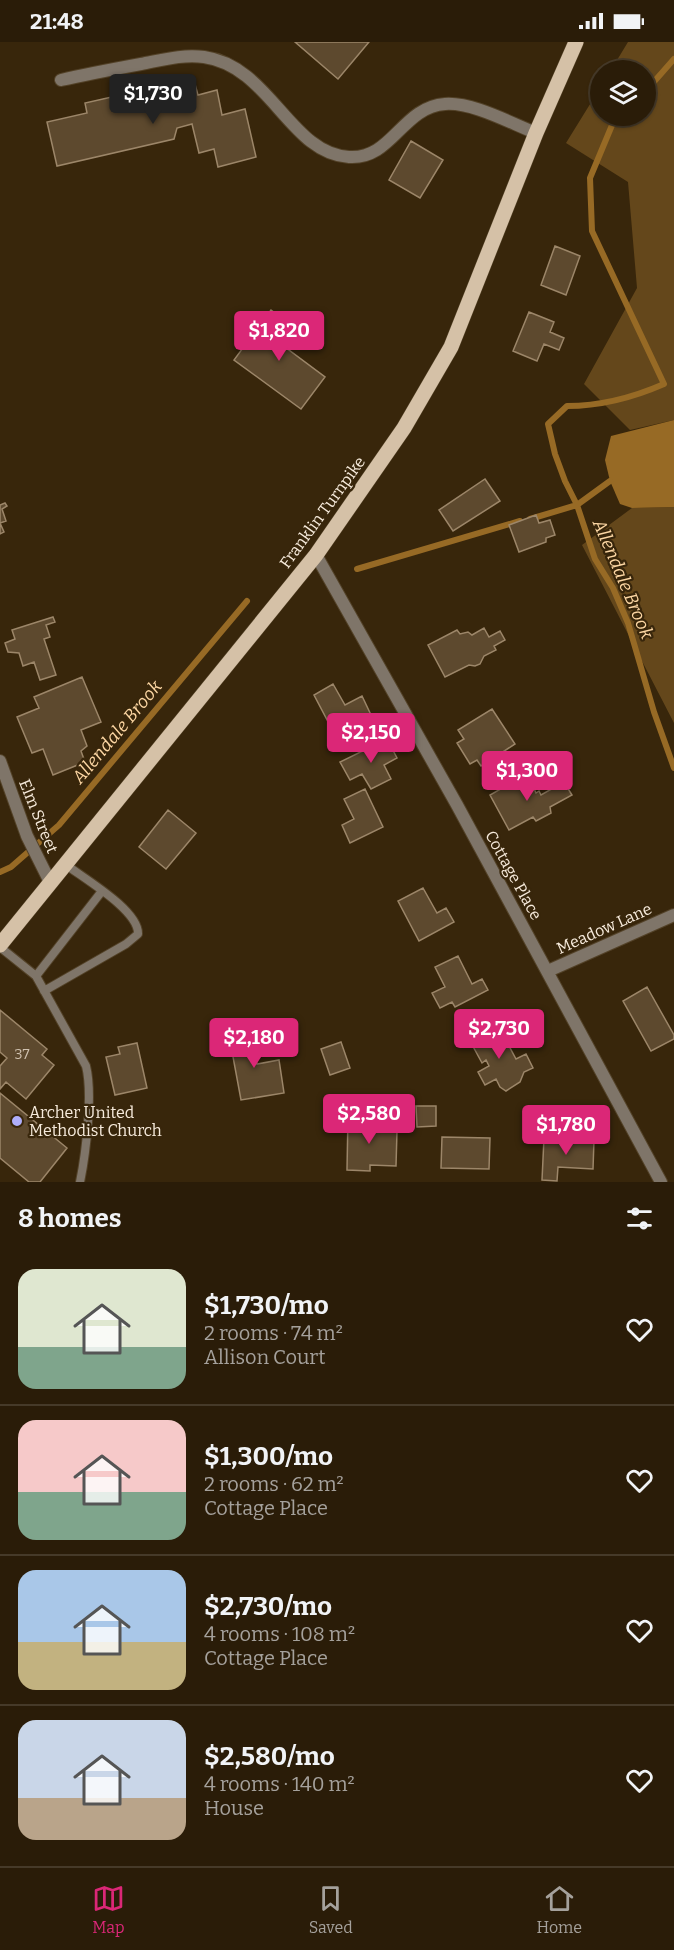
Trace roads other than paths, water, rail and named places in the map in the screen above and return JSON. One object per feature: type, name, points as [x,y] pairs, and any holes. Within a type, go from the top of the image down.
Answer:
[{"type":"main road","name":"Franklin Turnpike","points":[[0,946],[316,555],[404,428],[451,347],[536,133],[576,42]]},
{"type":"street","points":[[61,80],[183,56],[205,57],[227,63],[245,74],[315,146],[333,155],[352,158],[370,154],[385,146],[412,117],[426,109],[445,104],[470,107],[536,133]]},
{"type":"street","name":"Cottage Place","points":[[316,555],[548,971],[661,1182]]},
{"type":"street","name":"Elm Street","points":[[0,761],[27,836],[50,882]]},
{"type":"street","name":"Meadow Lane","points":[[548,971],[674,915]]},
{"type":"lane","points":[[44,991],[126,944],[138,934],[137,925],[130,915],[65,864]]},
{"type":"lane","points":[[36,976],[102,891]]},
{"type":"lane","points":[[0,946],[36,976],[87,1071],[88,1106],[80,1182]]},
{"type":"waterway","points":[[656,79],[674,59]]},
{"type":"waterway","points":[[612,126],[590,178],[592,231],[664,384],[617,400],[592,405],[567,406],[548,424],[555,454],[577,505],[595,559],[613,588],[628,623],[654,712],[674,768]]},
{"type":"waterway","name":"Allendale Brook","points":[[530,519],[577,505],[610,481]]},
{"type":"waterway","name":"Allendale Brook","points":[[357,569],[520,521]]},
{"type":"waterway","name":"Allendale Brook","points":[[0,872],[11,867],[59,825],[247,601]]},
{"type":"place","name":"Archer United Methodist Church","points":[[17,1121]]}]
